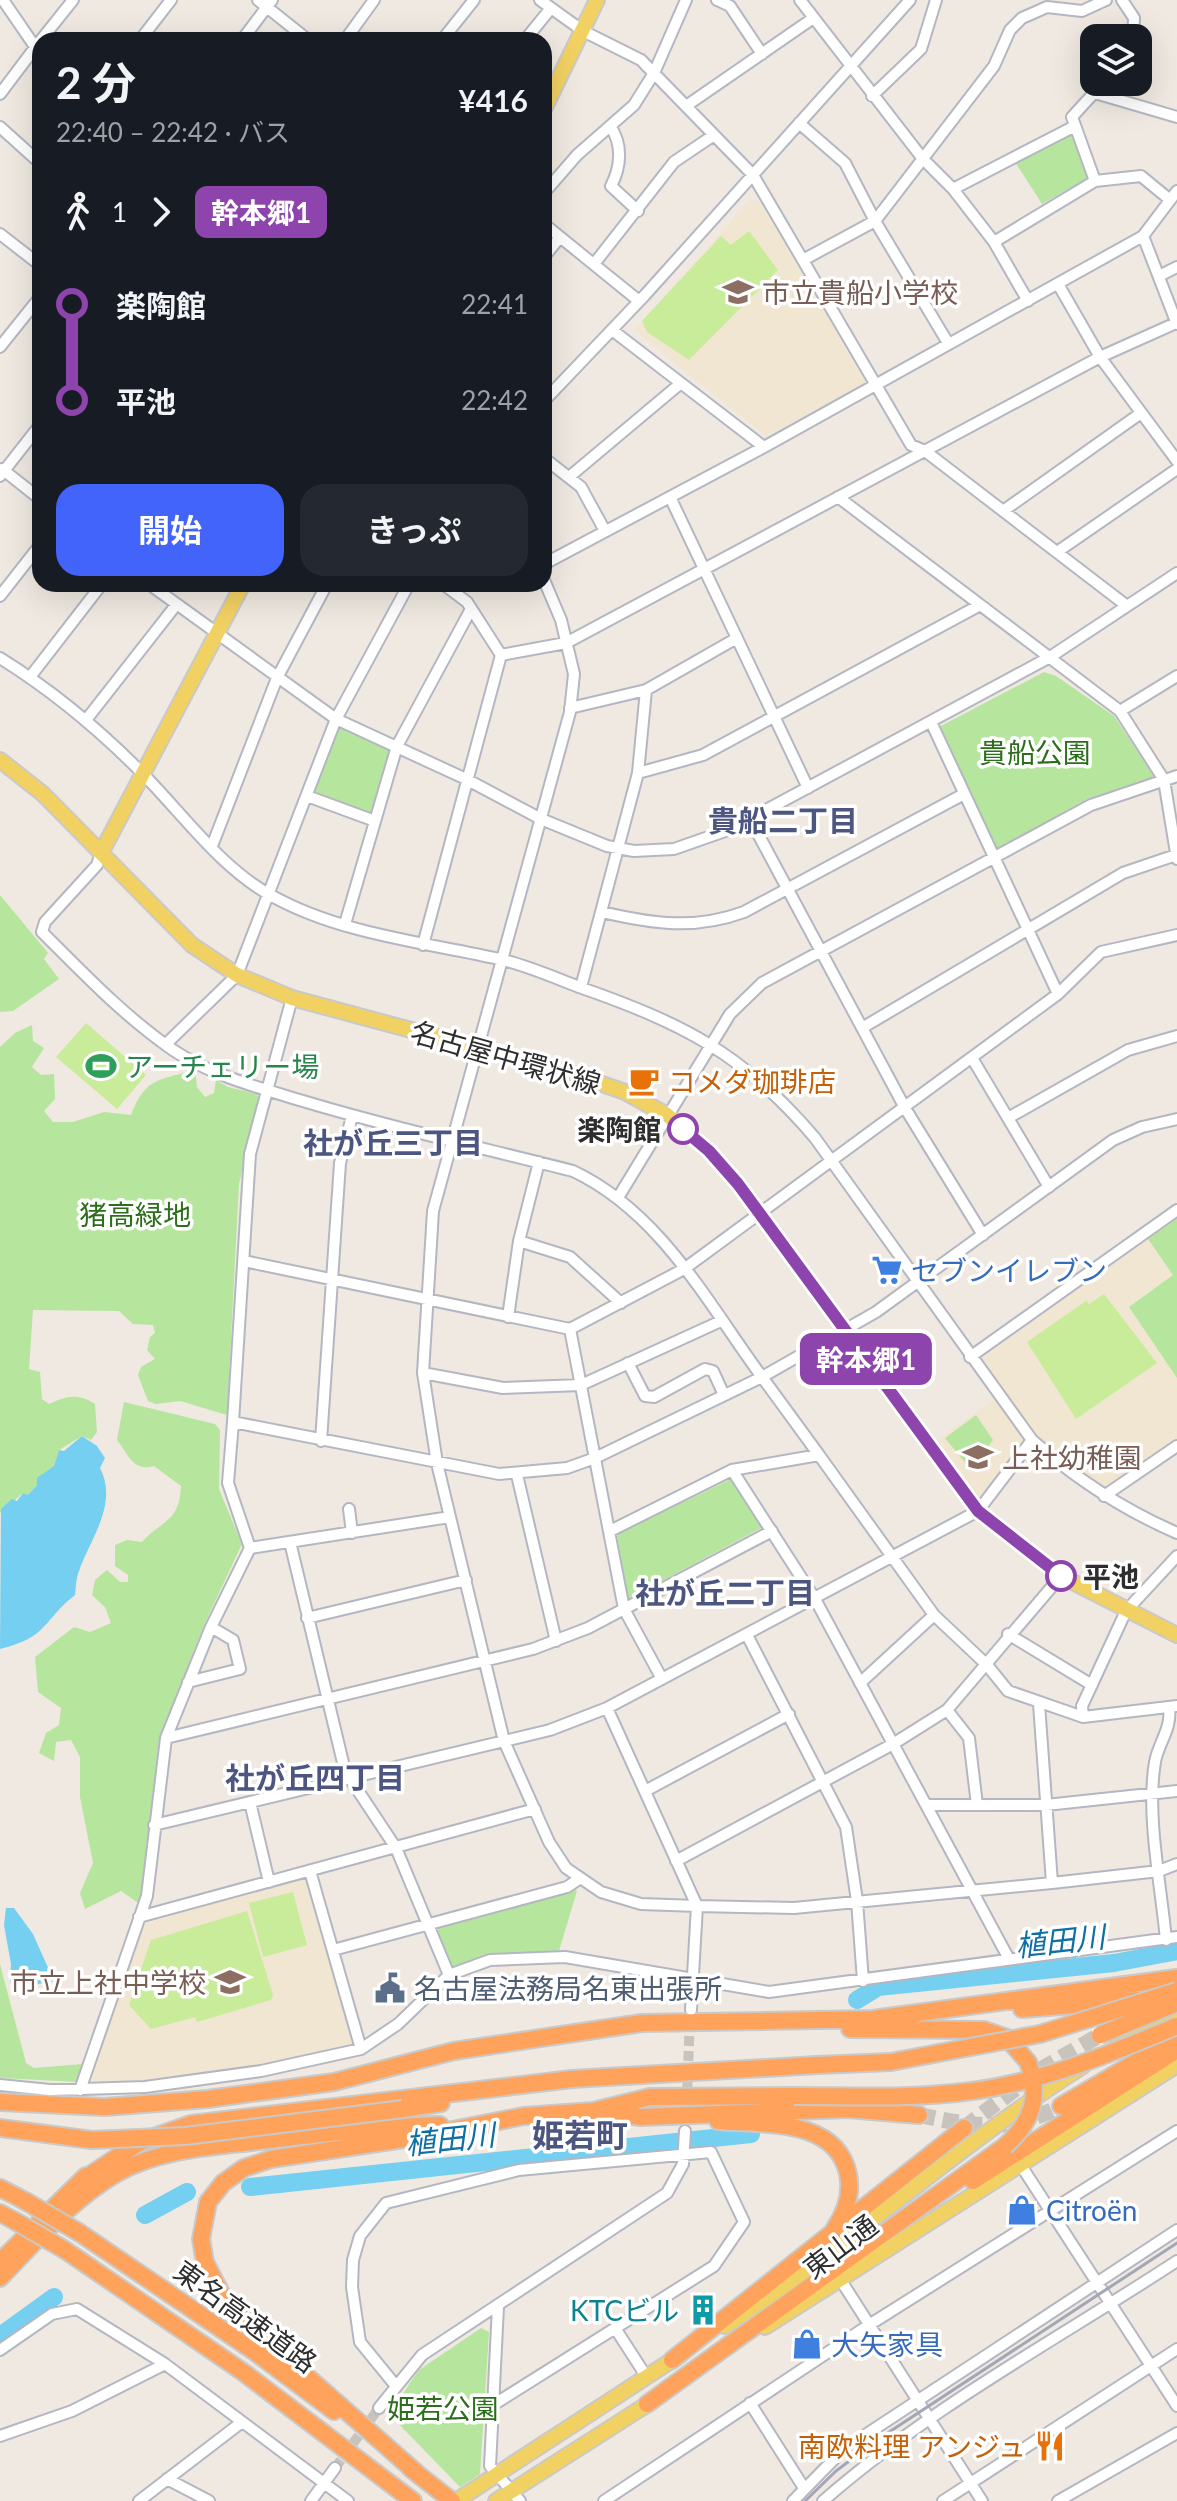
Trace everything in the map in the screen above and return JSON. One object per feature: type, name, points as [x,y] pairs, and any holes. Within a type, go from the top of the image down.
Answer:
[{"type":"highway","points":[[0,2262],[81,2181],[123,2146],[166,2122],[454,2051],[642,2023],[873,2019],[1177,1978]]},
{"type":"highway","points":[[81,2181],[140,2142],[191,2124],[572,2079],[891,2062],[1010,2041],[1177,1991]]},
{"type":"highway","points":[[953,2009],[1046,2009],[1137,2000],[1153,2001],[1176,2012]]},
{"type":"highway","points":[[1100,2035],[1176,2012]]},
{"type":"highway","points":[[0,2278],[92,2190],[125,2169],[190,2149],[365,2127],[476,2123],[593,2111],[650,2097],[945,2095],[1002,2086],[1058,2070],[1176,2012]]},
{"type":"highway","points":[[773,2021],[872,2030],[984,2030],[1007,2038],[1028,2062],[1035,2085],[1034,2106],[1012,2156]]},
{"type":"highway","points":[[1061,2106],[1177,2038]]},
{"type":"highway","points":[[647,2404],[888,2232],[1177,2050]]},
{"type":"highway","points":[[0,2128],[92,2140],[185,2136],[403,2109],[572,2079]]},
{"type":"highway","points":[[0,2102],[53,2106],[133,2105],[334,2082]]},
{"type":"highway","points":[[661,2116],[848,2109],[919,2115]]},
{"type":"highway","points":[[593,2111],[786,2126],[825,2140],[846,2168],[849,2194],[840,2221],[817,2246]]},
{"type":"highway","points":[[419,2475],[231,2307],[216,2286],[205,2262],[201,2226],[214,2193],[232,2175],[257,2163],[417,2137],[476,2123]]},
{"type":"highway","points":[[672,2360],[964,2128]]},
{"type":"highway","name":"東名高速道路","points":[[0,2188],[80,2233],[255,2352],[450,2499]]},
{"type":"highway","name":"東名高速道路","points":[[7,2222],[167,2318],[413,2501]]},
{"type":"main road","points":[[552,93],[597,0]]},
{"type":"main road","points":[[101,853],[239,592]]},
{"type":"main road","name":"名古屋中環状線","points":[[0,760],[43,794],[192,945],[237,975],[292,998],[584,1078],[625,1092],[667,1115],[709,1151],[760,1215],[978,1511],[1061,1576],[1177,1635]]},
{"type":"main road","name":"東山通","points":[[450,2499],[497,2474],[844,2245],[1024,2104],[1176,2012]]},
{"type":"main road","name":"東山通","points":[[496,2501],[515,2496],[647,2404],[840,2279],[1012,2156],[1177,2065]]},
{"type":"street","points":[[3,0],[32,37]]},
{"type":"street","points":[[49,32],[73,0]]},
{"type":"street","points":[[351,32],[374,0]]},
{"type":"street","points":[[448,32],[474,0]]},
{"type":"street","points":[[540,0],[583,31],[641,60],[753,175],[911,445],[925,451],[1127,606]]},
{"type":"street","points":[[552,184],[577,155],[634,105],[654,73],[686,0]]},
{"type":"street","points":[[717,0],[730,6],[762,54]]},
{"type":"street","points":[[800,0],[872,96],[923,159],[953,189],[994,242],[1028,301]]},
{"type":"street","points":[[552,393],[639,301],[910,0]]},
{"type":"street","points":[[872,96],[921,49],[936,0]]},
{"type":"street","points":[[803,260],[875,221],[994,66],[1010,30],[1033,5],[1082,11],[1106,0]]},
{"type":"street","points":[[1122,0],[1134,18],[1134,24]]},
{"type":"street","points":[[146,32],[169,1]]},
{"type":"street","points":[[247,32],[266,2],[299,32]]},
{"type":"street","points":[[532,32],[551,8]]},
{"type":"street","points":[[686,106],[812,19]]},
{"type":"street","points":[[0,94],[32,55]]},
{"type":"street","points":[[1092,96],[1072,117],[1095,181]]},
{"type":"street","points":[[1105,96],[1177,117]]},
{"type":"street","points":[[799,123],[845,163],[875,221],[948,343]]},
{"type":"street","points":[[610,126],[619,138],[618,173],[611,186],[638,211]]},
{"type":"street","points":[[953,189],[1075,126]]},
{"type":"street","points":[[0,127],[32,156]]},
{"type":"street","points":[[594,264],[674,162],[714,135]]},
{"type":"street","points":[[552,560],[764,447],[1143,236],[1173,195],[1141,176],[1095,181],[994,242]]},
{"type":"street","points":[[552,230],[639,301]]},
{"type":"street","points":[[0,234],[32,259]]},
{"type":"street","points":[[501,655],[566,643],[1100,357],[1176,324],[1143,236]]},
{"type":"street","points":[[552,247],[560,237]]},
{"type":"street","points":[[1159,276],[1177,267]]},
{"type":"street","points":[[1058,284],[1100,357],[1177,461]]},
{"type":"street","points":[[0,347],[32,307]]},
{"type":"street","points":[[612,330],[764,447]]},
{"type":"street","points":[[569,477],[681,383]]},
{"type":"street","points":[[1003,511],[1141,413]]},
{"type":"street","points":[[32,434],[1,471],[32,493]]},
{"type":"street","points":[[552,464],[581,487],[605,531]]},
{"type":"street","points":[[1057,552],[1177,469]]},
{"type":"street","points":[[670,497],[808,788]]},
{"type":"street","points":[[838,497],[1120,711],[1164,780],[1177,857],[1123,873],[862,1028]]},
{"type":"street","points":[[0,596],[32,555]]},
{"type":"street","points":[[163,592],[216,635],[336,719],[466,779],[541,819],[618,848],[674,849],[750,819],[1050,657],[1177,573]]},
{"type":"street","points":[[30,677],[96,592]]},
{"type":"street","points":[[212,846],[277,678],[323,592]]},
{"type":"street","points":[[166,1044],[237,975],[336,719],[405,592]]},
{"type":"street","points":[[423,945],[501,655],[471,609],[452,592]]},
{"type":"street","points":[[548,592],[574,674],[570,708],[433,1211],[423,1373],[437,1463],[504,1741],[556,1854],[579,1879],[620,1900],[697,1906],[794,1908],[1159,1871],[1177,1864]]},
{"type":"street","points":[[86,720],[176,605]]},
{"type":"street","points":[[638,773],[703,755],[980,605]]},
{"type":"street","points":[[345,924],[397,746],[471,609]]},
{"type":"street","points":[[570,708],[646,690],[737,638]]},
{"type":"street","points":[[0,658],[86,720],[239,874],[270,895],[307,914],[423,945],[502,959],[675,1024],[712,1044],[775,1093],[815,1138],[1032,1440],[1073,1476],[1104,1496],[1177,1533]]},
{"type":"street","points":[[1120,711],[1177,676]]},
{"type":"street","points":[[581,987],[638,773],[646,690]]},
{"type":"street","points":[[931,722],[1058,994]]},
{"type":"street","points":[[619,1196],[741,1000],[762,983],[1091,805],[1177,776]]},
{"type":"street","points":[[602,912],[684,926],[717,921],[788,888],[964,794]]},
{"type":"street","points":[[307,796],[375,821]]},
{"type":"street","points":[[750,819],[905,1108],[983,1235]]},
{"type":"street","points":[[0,2085],[80,2090],[206,2079],[361,2049],[398,2024],[449,1975],[490,1960],[549,1956],[692,1976],[769,1992],[1172,1938],[1159,1871],[1153,1796],[1155,1760],[1173,1707],[1083,1717],[1008,1691],[987,1665],[934,1615],[662,1239],[619,1196],[573,1171],[352,1116],[218,1072],[166,1044],[113,1004],[42,932],[45,922],[97,865],[101,853]]},
{"type":"street","points":[[244,1261],[570,1329],[684,1269],[832,1164],[1058,994],[1101,952],[1177,935]]},
{"type":"street","points":[[80,2090],[147,1896],[166,1738],[211,1627],[250,1548],[228,1483],[250,1154],[292,998]]},
{"type":"street","points":[[1008,1118],[1128,1050],[1177,1036]]},
{"type":"street","points":[[972,1058],[1049,1187]]},
{"type":"street","points":[[321,1441],[340,1163],[352,1116]]},
{"type":"street","points":[[233,1422],[437,1463],[517,1475],[567,1468],[595,1458],[762,1377],[846,1332],[1128,1132],[1177,1119]]},
{"type":"street","points":[[508,1317],[519,1241],[539,1162]]},
{"type":"street","points":[[970,1357],[1177,1210]]},
{"type":"street","points":[[519,1241],[570,1257],[621,1303]]},
{"type":"street","points":[[423,1373],[503,1388],[581,1385],[721,1321]]},
{"type":"street","points":[[570,1329],[624,1609],[662,1679]]},
{"type":"street","points":[[628,1363],[645,1396],[654,1397],[705,1369],[713,1371],[724,1395]]},
{"type":"street","points":[[154,1825],[550,1730],[607,1708],[978,1511],[1032,1440]]},
{"type":"street","points":[[1104,1496],[1177,1446]]},
{"type":"street","points":[[610,1531],[732,1470],[819,1455]]},
{"type":"street","points":[[732,1470],[815,1599],[1009,1959]]},
{"type":"street","points":[[517,1475],[556,1641]]},
{"type":"street","points":[[349,1509],[352,1533]]},
{"type":"street","points":[[250,1548],[450,1517]]},
{"type":"street","points":[[166,1738],[485,1662],[556,1641],[772,1531]]},
{"type":"street","points":[[290,1542],[348,1780],[396,1848],[449,1975]]},
{"type":"street","points":[[1083,1717],[1082,1706],[1126,1611],[1177,1556]]},
{"type":"street","points":[[676,1861],[825,1782],[947,1710],[987,1665],[1008,1634],[1061,1576]]},
{"type":"street","points":[[307,1618],[466,1580]]},
{"type":"street","points":[[860,1683],[934,1615]]},
{"type":"street","points":[[188,1682],[240,1669],[233,1640],[211,1627]]},
{"type":"street","points":[[1008,1634],[1092,1685]]},
{"type":"street","points":[[747,1635],[846,1827],[857,1901],[863,1981]]},
{"type":"street","points":[[1039,1704],[1052,1883]]},
{"type":"street","points":[[607,1708],[697,1906],[691,2010]]},
{"type":"street","points":[[947,1710],[969,1738],[977,1805]]},
{"type":"street","points":[[645,1791],[789,1714]]},
{"type":"street","points":[[926,1805],[1046,1805],[1153,1796],[1177,1791]]},
{"type":"street","points":[[250,1802],[269,1882]]},
{"type":"street","points":[[139,1917],[535,1809]]},
{"type":"street","points":[[310,1871],[361,2049]]},
{"type":"street","points":[[333,1950],[567,1887],[579,1879]]},
{"type":"street","points":[[379,2408],[422,2355],[657,2202],[680,2173],[685,2131]]},
{"type":"street","points":[[604,2501],[869,2325],[1177,2131]]},
{"type":"street","points":[[396,2386],[360,2342],[352,2287],[353,2260],[360,2236],[386,2203],[519,2170],[685,2150],[711,2152],[744,2222],[714,2266],[493,2405]]},
{"type":"street","points":[[1012,2156],[1112,2303],[1177,2406]]},
{"type":"street","points":[[793,2501],[844,2449],[917,2398],[1177,2230]]},
{"type":"street","points":[[823,2501],[863,2465],[930,2417],[1177,2261]]},
{"type":"street","points":[[840,2279],[982,2501]]},
{"type":"street","points":[[498,2307],[490,2466],[515,2496]]},
{"type":"street","points":[[0,2350],[52,2314],[77,2309],[165,2364],[348,2501]]},
{"type":"street","points":[[615,2328],[646,2376]]},
{"type":"street","points":[[943,2501],[1177,2349]]},
{"type":"street","points":[[0,2436],[72,2411],[165,2364]]},
{"type":"street","points":[[750,2403],[804,2488]]},
{"type":"street","points":[[139,2501],[242,2422]]},
{"type":"street","points":[[1058,2501],[1177,2433]]},
{"type":"street","points":[[311,2501],[335,2468]]},
{"type":"street","points":[[167,2479],[209,2501]]},
{"type":"shaded area","name":"市立貴船小学校","points":[[750,200],[760,202],[864,381],[864,384],[766,436],[634,330]]},
{"type":"shaded area","points":[[1148,1239],[1173,1275],[1129,1307],[1177,1378],[1177,1441],[1103,1489],[1037,1437],[982,1358]]},
{"type":"shaded area","name":"上社幼稚園","points":[[996,1398],[1025,1439],[980,1498],[975,1497],[934,1442]]},
{"type":"shaded area","name":"市立上社中学校","points":[[301,1878],[306,1881],[354,2040],[351,2044],[258,2068],[204,2077],[141,2082],[94,2081],[90,2076],[145,1924]]},
{"type":"green space","points":[[1071,134],[1088,178],[1042,204],[1015,162]]},
{"type":"green space","points":[[749,231],[778,270],[689,360],[647,332],[642,321],[721,236],[731,245]]},
{"type":"green space","name":"貴船公園","points":[[1044,672],[1056,676],[1114,716],[1155,778],[1087,799],[997,849],[939,727]]},
{"type":"green space","points":[[339,726],[391,750],[371,814],[314,793]]},
{"type":"green space","points":[[0,895],[48,953],[44,959],[59,979],[13,1011],[0,1012]]},
{"type":"green space","name":"アーチェリー場","points":[[86,1023],[146,1075],[117,1109],[56,1057]]},
{"type":"green space","name":"猪高緑地","points":[[32,1025],[33,1041],[44,1048],[32,1067],[41,1075],[54,1074],[55,1099],[44,1111],[53,1122],[73,1122],[104,1112],[131,1115],[149,1086],[195,1069],[197,1087],[205,1097],[214,1093],[216,1080],[228,1087],[257,1094],[259,1100],[239,1184],[227,1415],[180,1401],[156,1404],[148,1401],[138,1375],[141,1367],[155,1359],[147,1350],[150,1337],[155,1333],[153,1325],[133,1324],[119,1311],[33,1310],[29,1369],[40,1372],[42,1399],[49,1404],[78,1397],[95,1404],[97,1432],[91,1440],[82,1436],[59,1450],[54,1466],[28,1495],[23,1493],[0,1513],[0,1047],[15,1033]]},
{"type":"green space","points":[[1177,1218],[1177,1378],[1129,1307],[1173,1275],[1148,1239]]},
{"type":"green space","points":[[1104,1294],[1157,1363],[1076,1419],[1027,1342],[1086,1301],[1089,1304]]},
{"type":"green space","points":[[124,1402],[215,1424],[220,1430],[219,1489],[242,1544],[204,1625],[159,1739],[140,1904],[121,1891],[85,1909],[80,1893],[93,1863],[80,1797],[80,1757],[71,1740],[56,1742],[54,1761],[39,1753],[46,1733],[59,1725],[61,1708],[38,1692],[35,1657],[74,1627],[90,1632],[111,1623],[105,1607],[92,1595],[95,1580],[107,1570],[120,1582],[128,1582],[128,1575],[115,1566],[115,1545],[127,1540],[142,1542],[177,1508],[181,1486],[154,1466],[141,1467],[136,1464],[117,1440]]},
{"type":"green space","points":[[976,1415],[993,1440],[971,1470],[945,1438]]},
{"type":"green space","points":[[731,1479],[763,1527],[628,1599],[617,1534]]},
{"type":"green space","points":[[573,1888],[577,1891],[559,1951],[495,1954],[452,1967],[437,1930],[439,1925]]},
{"type":"green space","points":[[293,1892],[307,1945],[263,1957],[249,1903]]},
{"type":"green space","points":[[247,1911],[273,1995],[271,2000],[197,2022],[195,2017],[151,2029],[129,2005],[151,1940]]},
{"type":"green space","points":[[0,1964],[26,2063],[34,2068],[83,2064],[79,2082],[0,2078]]},
{"type":"green space","name":"姫若公園","points":[[481,2328],[489,2332],[480,2474],[460,2487],[389,2414],[419,2370]]},
{"type":"water","points":[[82,1436],[97,1446],[105,1458],[100,1468],[106,1495],[100,1522],[78,1574],[75,1595],[37,1633],[0,1649],[1,1509],[12,1499],[17,1501],[23,1493],[28,1495],[37,1485],[37,1478],[54,1466],[59,1450],[64,1451]]},
{"type":"water","points":[[6,1908],[14,1908],[33,1934],[54,1981],[33,1985],[10,1983],[11,1964],[4,1925]]},
{"type":"waterway","name":"植田川","points":[[857,2000],[878,1987],[1114,1963],[1177,1951]]},
{"type":"waterway","name":"植田川","points":[[250,2187],[751,2134]]},
{"type":"waterway","name":"植田川","points":[[145,2215],[187,2192]]},
{"type":"waterway","name":"植田川","points":[[0,2336],[54,2297]]},
{"type":"tunnel","points":[[686,2121],[690,2017]]},
{"type":"tunnel","points":[[964,2128],[1040,2070],[1100,2035]]},
{"type":"tunnel","points":[[919,2115],[975,2125],[1008,2124],[1042,2115],[1061,2106]]},
{"type":"tunnel","points":[[335,2468],[379,2408]]},
{"type":"railway","points":[[805,2501],[836,2471],[880,2438],[1177,2243]]},
{"type":"bus line","name":"幹本郷1","points":[[683,1129],[709,1151],[738,1184],[950,1478],[978,1511],[1023,1550],[1061,1576]]},
{"type":"place","name":"市立貴船小学校","points":[[738,292]]},
{"type":"place","name":"アーチェリー場","points":[[101,1066]]},
{"type":"place","name":"コメダ珈琲店","points":[[644,1081]]},
{"type":"place","name":"楽陶館","points":[[683,1129]]},
{"type":"place","name":"セブンイレブン","points":[[887,1270]]},
{"type":"place","name":"上社幼稚園","points":[[978,1457]]},
{"type":"place","name":"平池","points":[[1061,1576]]},
{"type":"place","name":"市立上社中学校","points":[[230,1982]]},
{"type":"place","name":"名古屋法務局名東出張所","points":[[390,1988]]},
{"type":"place","name":"Citroën","points":[[1022,2210]]},
{"type":"place","name":"KTCビル","points":[[703,2310]]},
{"type":"place","name":"大矢家具","points":[[807,2344]]},
{"type":"place","name":"南欧料理 アンジュ","points":[[1050,2446]]},
{"type":"district","name":"貴船二丁目","points":[[783,820]]},
{"type":"district","name":"社が丘三丁目","points":[[393,1142]]},
{"type":"district","name":"社が丘二丁目","points":[[725,1592]]},
{"type":"district","name":"社が丘四丁目","points":[[315,1777]]},
{"type":"district","name":"姫若町","points":[[580,2134]]}]
